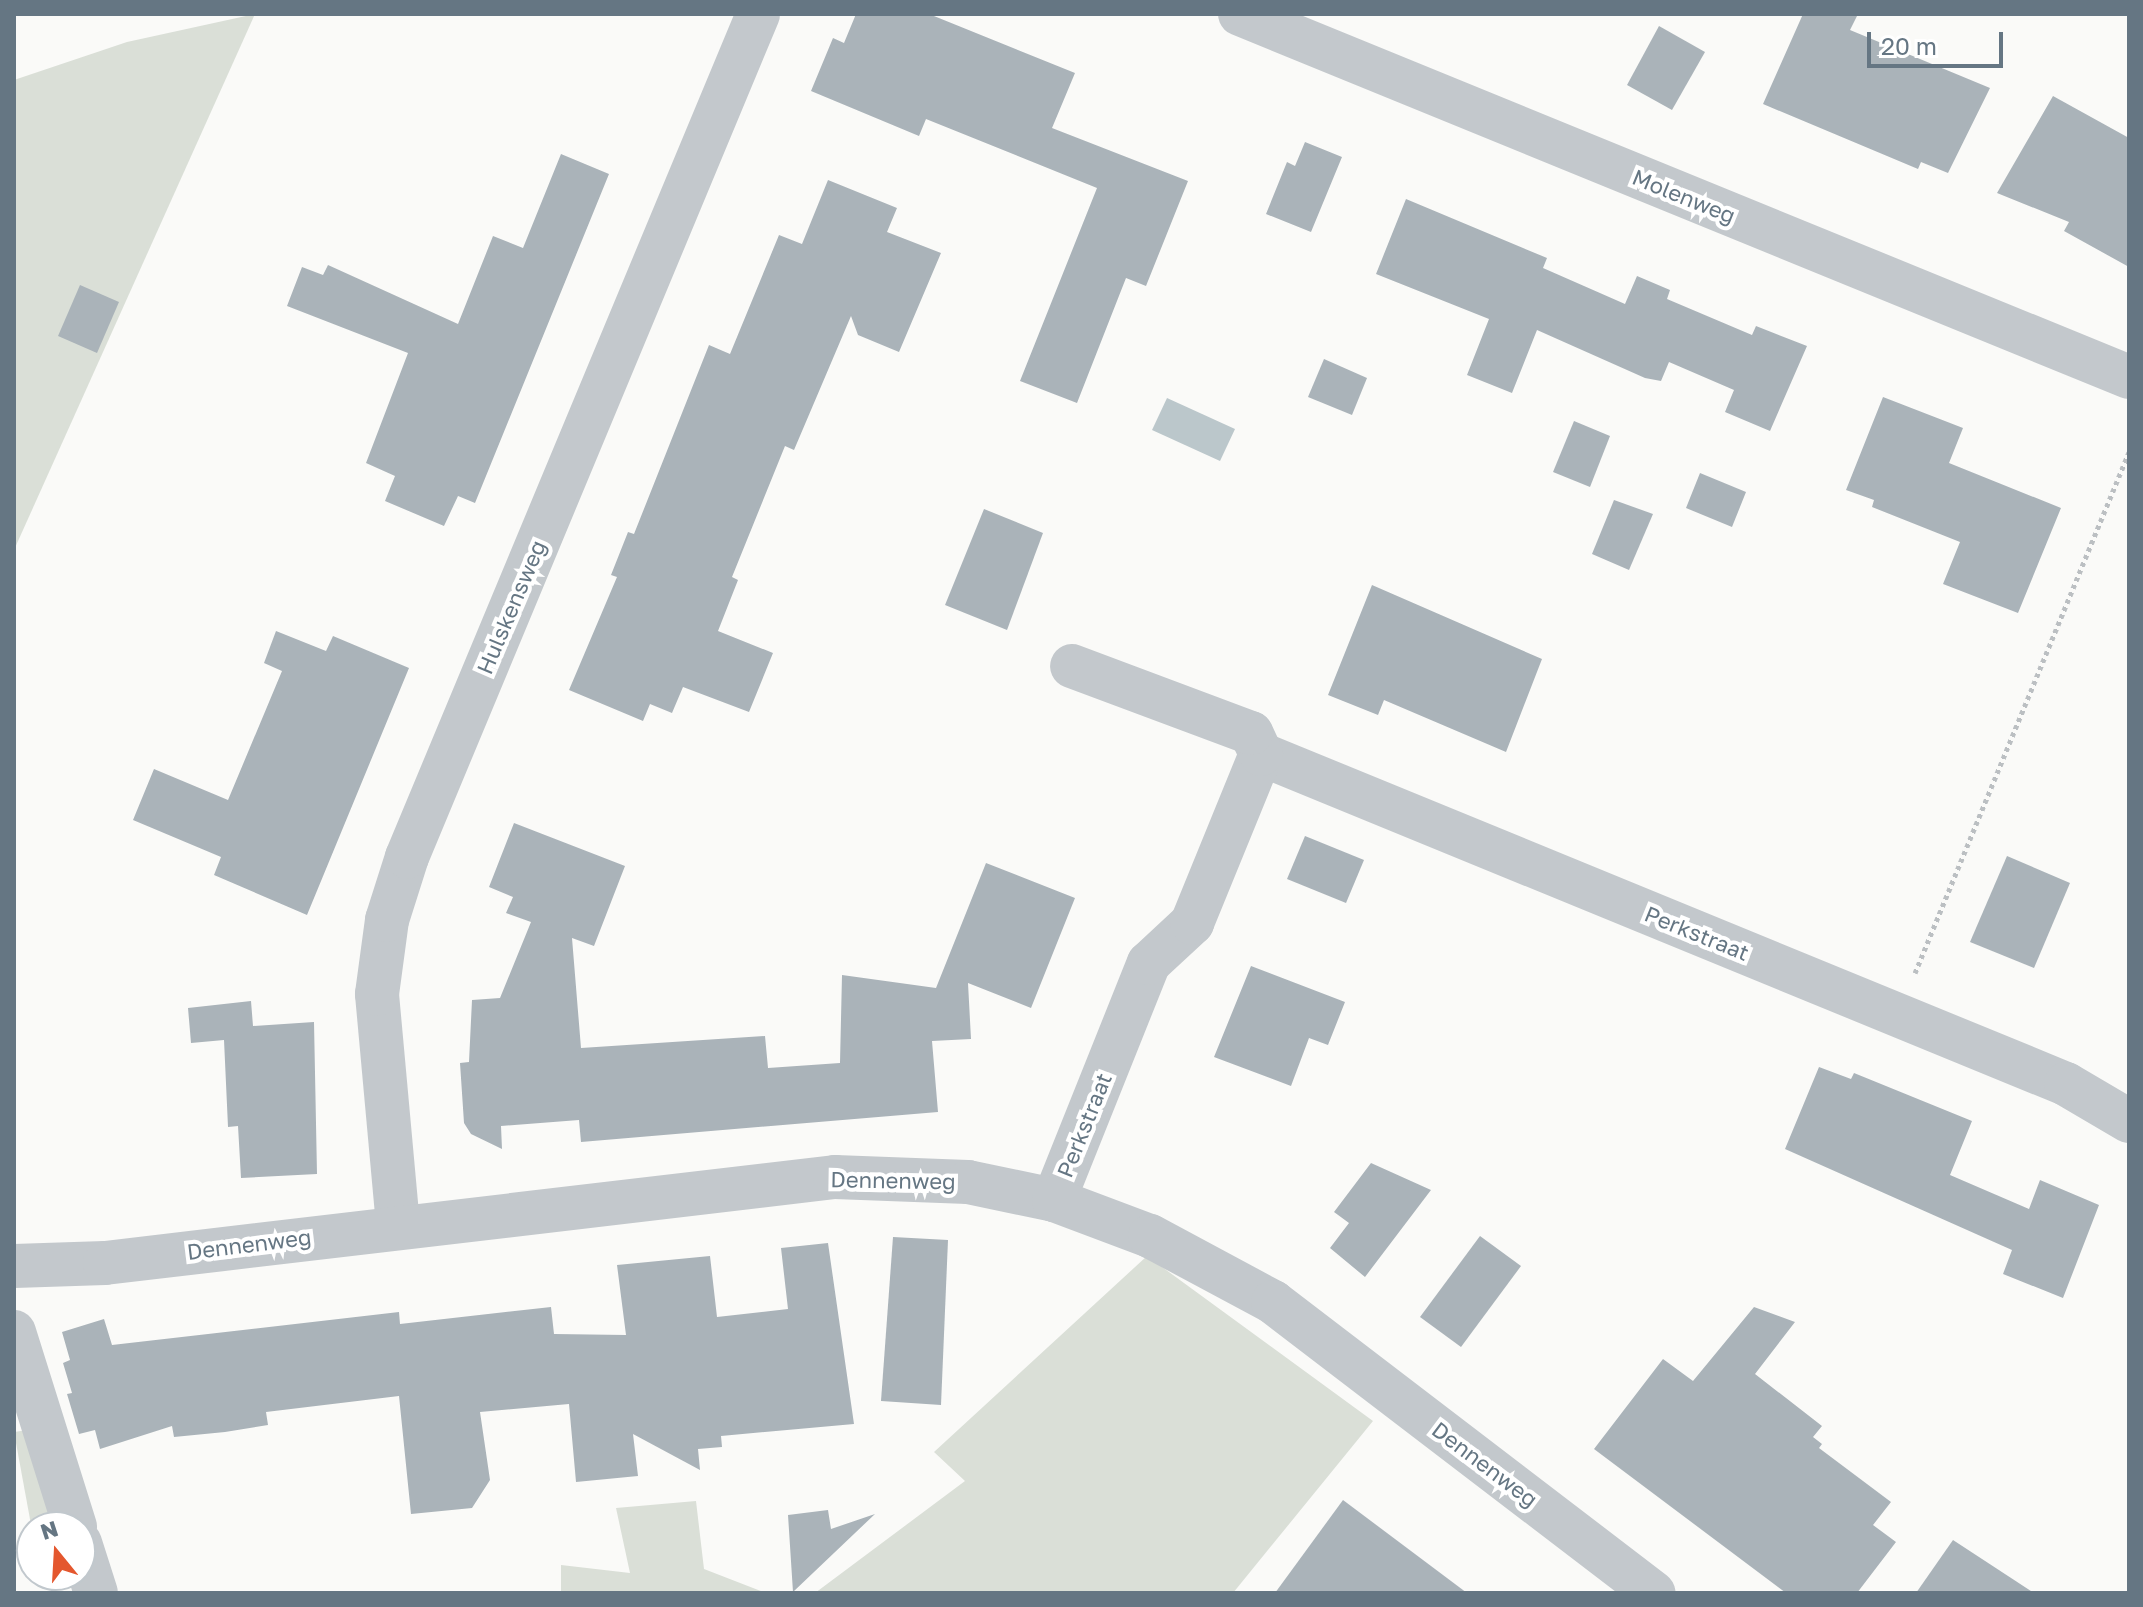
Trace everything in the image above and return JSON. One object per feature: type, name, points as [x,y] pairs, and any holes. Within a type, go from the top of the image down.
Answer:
[{"type":"street","name":"Hulskensweg","points":[[398,1225],[377,994],[387,920],[407,857],[758,14]]},
{"type":"street","name":"Molenweg","points":[[1240,14],[1311,27],[2129,377]]},
{"type":"street","name":"Perkstraat","points":[[1072,666],[1251,733],[1261,754],[2066,1084],[2129,1121]]},
{"type":"street","name":"Perkstraat","points":[[1054,1200],[1149,963],[1192,923],[1261,754]]},
{"type":"street","name":"Dennenweg","points":[[14,1266],[105,1263],[398,1225],[835,1177],[968,1182],[1054,1200],[1150,1236],[1273,1302],[1653,1593]]},
{"type":"street","points":[[14,1332],[70,1511]]},
{"type":"path","points":[[1897,1014],[2129,452]]},
{"type":"shaded area","points":[[255,14],[14,550],[14,80],[127,42]]},
{"type":"shaded area","points":[[1167,398],[1235,429],[1220,461],[1152,430]]},
{"type":"shaded area","points":[[1147,1256],[1373,1421],[1233,1593],[815,1593],[965,1481],[934,1452]]},
{"type":"shaded area","points":[[35,1429],[61,1511],[29,1511],[14,1432]]},
{"type":"shaded area","points":[[696,1501],[704,1569],[766,1593],[561,1593],[561,1565],[630,1573],[616,1508]]},
{"type":"building","points":[[856,14],[929,14],[1075,73],[1052,128],[1188,181],[1146,286],[1126,278],[1077,403],[1020,381],[1097,188],[926,119],[919,136],[811,91],[833,38],[844,43]]},
{"type":"building","points":[[1803,14],[1858,14],[1850,30],[1990,88],[1948,173],[1921,162],[1918,169],[1763,104]]},
{"type":"building","points":[[1659,26],[1705,52],[1672,110],[1627,85]]},
{"type":"building","points":[[2053,96],[2129,138],[2129,267],[2064,231],[2069,222],[1997,193]]},
{"type":"building","points":[[1305,142],[1342,157],[1311,232],[1266,214],[1287,162],[1295,166]]},
{"type":"building","points":[[561,154],[609,174],[475,503],[458,496],[444,526],[385,501],[395,476],[366,463],[408,353],[287,306],[302,267],[323,275],[328,265],[458,324],[493,236],[523,248]]},
{"type":"building","points":[[828,180],[897,208],[887,232],[941,253],[899,352],[858,335],[851,316],[794,450],[785,446],[732,577],[738,580],[718,631],[773,653],[749,712],[683,687],[672,713],[650,704],[643,721],[569,690],[617,577],[611,575],[628,532],[634,534],[709,345],[730,354],[779,235],[802,244]]},
{"type":"building","points":[[1406,199],[1547,258],[1543,268],[1625,304],[1637,276],[1670,290],[1667,299],[1752,335],[1756,326],[1807,346],[1770,431],[1725,412],[1734,390],[1669,362],[1661,381],[1645,378],[1537,330],[1512,393],[1467,375],[1489,319],[1376,274]]},
{"type":"building","points":[[80,285],[119,302],[97,353],[58,336]]},
{"type":"building","points":[[1324,359],[1367,378],[1352,415],[1308,397]]},
{"type":"building","points":[[1883,397],[1963,428],[1949,463],[2061,508],[2018,613],[1943,584],[1960,542],[1872,507],[1874,500],[1846,490]]},
{"type":"building","points":[[1574,421],[1610,436],[1590,487],[1553,472]]},
{"type":"building","points":[[1700,473],[1746,492],[1732,527],[1686,508]]},
{"type":"building","points":[[1614,500],[1653,514],[1629,570],[1592,554]]},
{"type":"building","points":[[984,509],[1043,533],[1007,630],[945,605]]},
{"type":"building","points":[[1372,585],[1542,659],[1506,752],[1384,700],[1378,715],[1328,695]]},
{"type":"building","points":[[276,631],[326,651],[333,636],[409,668],[307,915],[214,875],[221,857],[133,820],[154,769],[228,800],[282,671],[264,663]]},
{"type":"building","points":[[514,823],[625,866],[594,946],[572,938],[581,1048],[765,1036],[768,1068],[840,1063],[842,975],[936,988],[986,863],[1075,898],[1031,1008],[968,983],[971,1039],[932,1041],[938,1112],[581,1142],[579,1120],[501,1126],[502,1149],[471,1134],[464,1123],[460,1063],[469,1062],[472,1000],[500,998],[531,922],[506,913],[513,897],[489,887]]},
{"type":"building","points":[[1305,836],[1364,860],[1346,903],[1287,879]]},
{"type":"building","points":[[2007,856],[2070,883],[2034,968],[1970,942]]},
{"type":"building","points":[[1251,966],[1345,1002],[1328,1045],[1309,1038],[1291,1086],[1214,1057]]},
{"type":"building","points":[[251,1001],[253,1026],[314,1022],[317,1174],[241,1178],[238,1126],[228,1127],[224,1040],[191,1043],[188,1008]]},
{"type":"building","points":[[1819,1067],[1851,1079],[1854,1073],[1972,1121],[1950,1175],[2029,1209],[2040,1180],[2099,1205],[2063,1298],[2003,1274],[2012,1250],[1785,1149]]},
{"type":"building","points":[[1371,1163],[1431,1190],[1365,1277],[1330,1248],[1349,1223],[1334,1212]]},
{"type":"building","points":[[1480,1236],[1521,1266],[1461,1347],[1420,1317]]},
{"type":"building","points":[[893,1237],[948,1240],[941,1405],[881,1401]]},
{"type":"building","points":[[828,1243],[854,1424],[721,1436],[722,1447],[698,1449],[700,1470],[633,1434],[638,1476],[576,1482],[569,1404],[480,1412],[490,1480],[472,1508],[411,1514],[399,1396],[266,1412],[268,1425],[225,1432],[174,1437],[172,1426],[100,1449],[95,1430],[79,1434],[67,1394],[72,1393],[63,1363],[70,1360],[62,1332],[104,1319],[112,1345],[399,1312],[400,1324],[551,1307],[554,1334],[626,1335],[617,1265],[710,1256],[717,1317],[788,1309],[781,1248]]},
{"type":"building","points":[[1754,1307],[1795,1322],[1755,1374],[1822,1426],[1813,1437],[1822,1444],[1819,1448],[1891,1502],[1873,1525],[1896,1542],[1857,1593],[1786,1593],[1594,1449],[1663,1359],[1693,1381]]},
{"type":"building","points":[[1343,1500],[1467,1593],[1275,1593]]},
{"type":"building","points":[[828,1510],[831,1529],[875,1514],[793,1592],[788,1515]]},
{"type":"building","points":[[1953,1540],[2034,1593],[1916,1593]]}]
